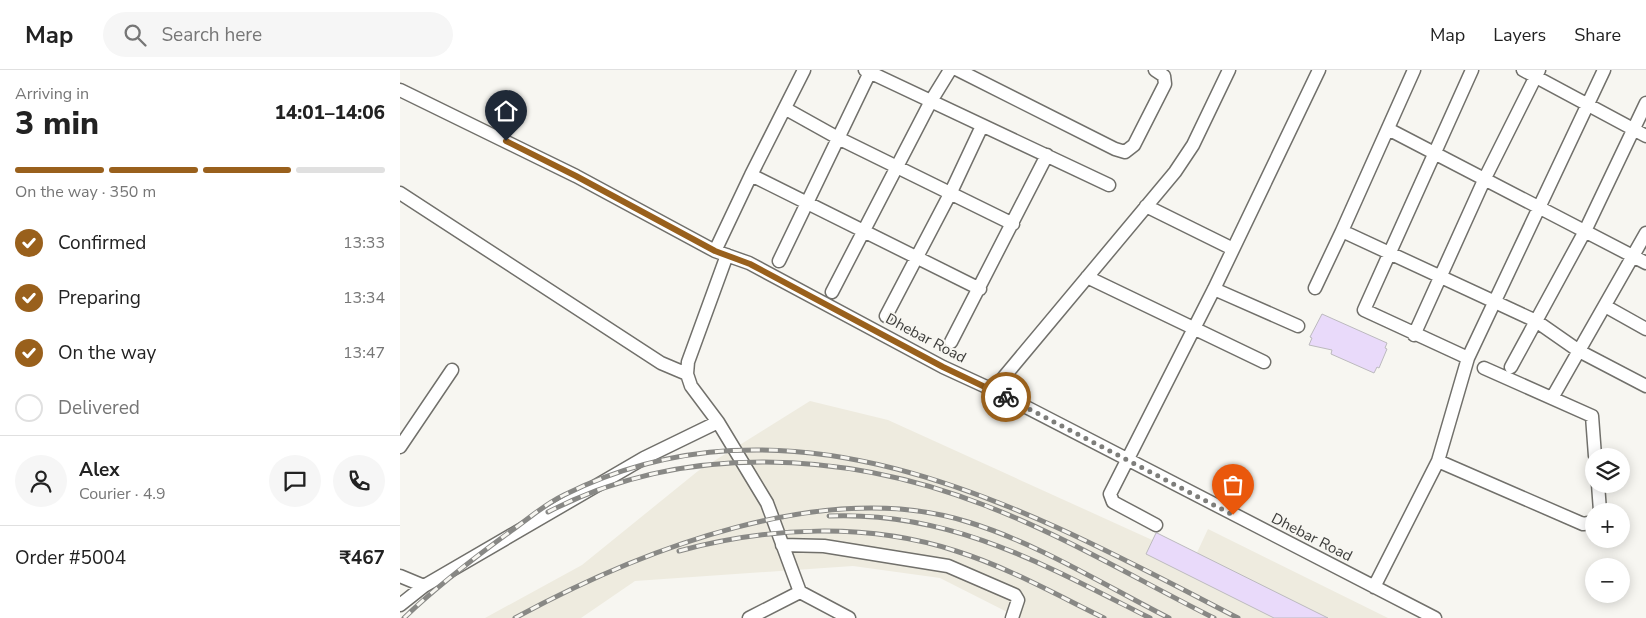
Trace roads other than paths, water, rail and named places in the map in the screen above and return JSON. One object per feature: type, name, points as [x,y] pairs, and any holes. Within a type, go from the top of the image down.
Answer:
[{"type":"street","points":[[804,70],[786,109],[750,175],[721,253],[688,362],[687,374],[692,386],[718,422],[767,503],[800,592],[848,618]]},
{"type":"street","points":[[832,292],[930,102],[950,70]]},
{"type":"street","points":[[958,70],[1116,149],[1126,152],[1134,145],[1165,84],[1164,76],[1155,70]]},
{"type":"street","points":[[993,390],[1175,172],[1193,145],[1229,70]]},
{"type":"street","points":[[1156,525],[1113,502],[1110,494],[1195,328],[1319,70]]},
{"type":"street","points":[[1315,288],[1414,70]]},
{"type":"street","points":[[1468,358],[1414,335],[1364,310],[1472,70]]},
{"type":"street","points":[[1523,70],[1537,73],[1586,104],[1646,136]]},
{"type":"street","points":[[1374,587],[1438,461],[1468,358],[1586,104],[1604,70]]},
{"type":"street","points":[[779,261],[807,205],[868,71],[930,102],[1109,185]]},
{"type":"street","points":[[1414,335],[1485,178],[1537,73]]},
{"type":"street","name":"Dhebar Road","points":[[400,90],[576,176],[721,253],[750,264],[943,367],[993,390],[1435,618]]},
{"type":"street","points":[[1510,367],[1585,230],[1646,103]]},
{"type":"street","points":[[786,109],[838,138],[1013,224]]},
{"type":"street","points":[[886,316],[951,192],[982,126]]},
{"type":"street","points":[[1388,129],[1436,152],[1646,263]]},
{"type":"street","points":[[952,342],[1047,155]]},
{"type":"street","points":[[750,175],[980,290]]},
{"type":"street","points":[[400,193],[661,363],[687,374]]},
{"type":"street","points":[[1146,206],[1233,249]]},
{"type":"street","points":[[1342,231],[1391,252],[1440,277],[1536,321],[1579,351],[1646,386]]},
{"type":"street","points":[[1552,398],[1646,233]]},
{"type":"street","points":[[1087,277],[1264,362]]},
{"type":"street","points":[[1214,289],[1298,326]]},
{"type":"street","points":[[1605,306],[1646,329]]},
{"type":"street","points":[[1484,368],[1592,416],[1594,448]]},
{"type":"street","points":[[400,447],[452,370]]},
{"type":"street","points":[[400,605],[424,586],[644,458],[718,422]]},
{"type":"street","points":[[1438,461],[1585,524]]},
{"type":"street","points":[[782,544],[824,546],[948,566],[1015,595],[1018,600],[1012,618]]},
{"type":"street","points":[[400,576],[424,586]]},
{"type":"street","points":[[750,618],[800,592]]},
{"type":"railway","points":[[404,618],[470,562],[543,507],[564,495],[652,463],[739,450],[826,455],[911,473],[995,501],[1078,537],[1238,618]]},
{"type":"railway","points":[[548,512],[600,489],[654,474],[709,465],[764,462],[821,465],[876,473],[931,487],[1013,517],[1071,544],[1214,618]]},
{"type":"railway","points":[[515,618],[619,568],[676,546],[735,528],[795,515],[855,508],[913,510],[968,522],[994,531],[1045,553],[1169,618]]},
{"type":"railway","points":[[829,516],[874,517],[916,522],[956,532],[996,545],[1034,561],[1150,618]]},
{"type":"railway","points":[[679,551],[747,537],[782,533],[818,531],[888,535],[922,542],[975,557],[1104,618]]}]
